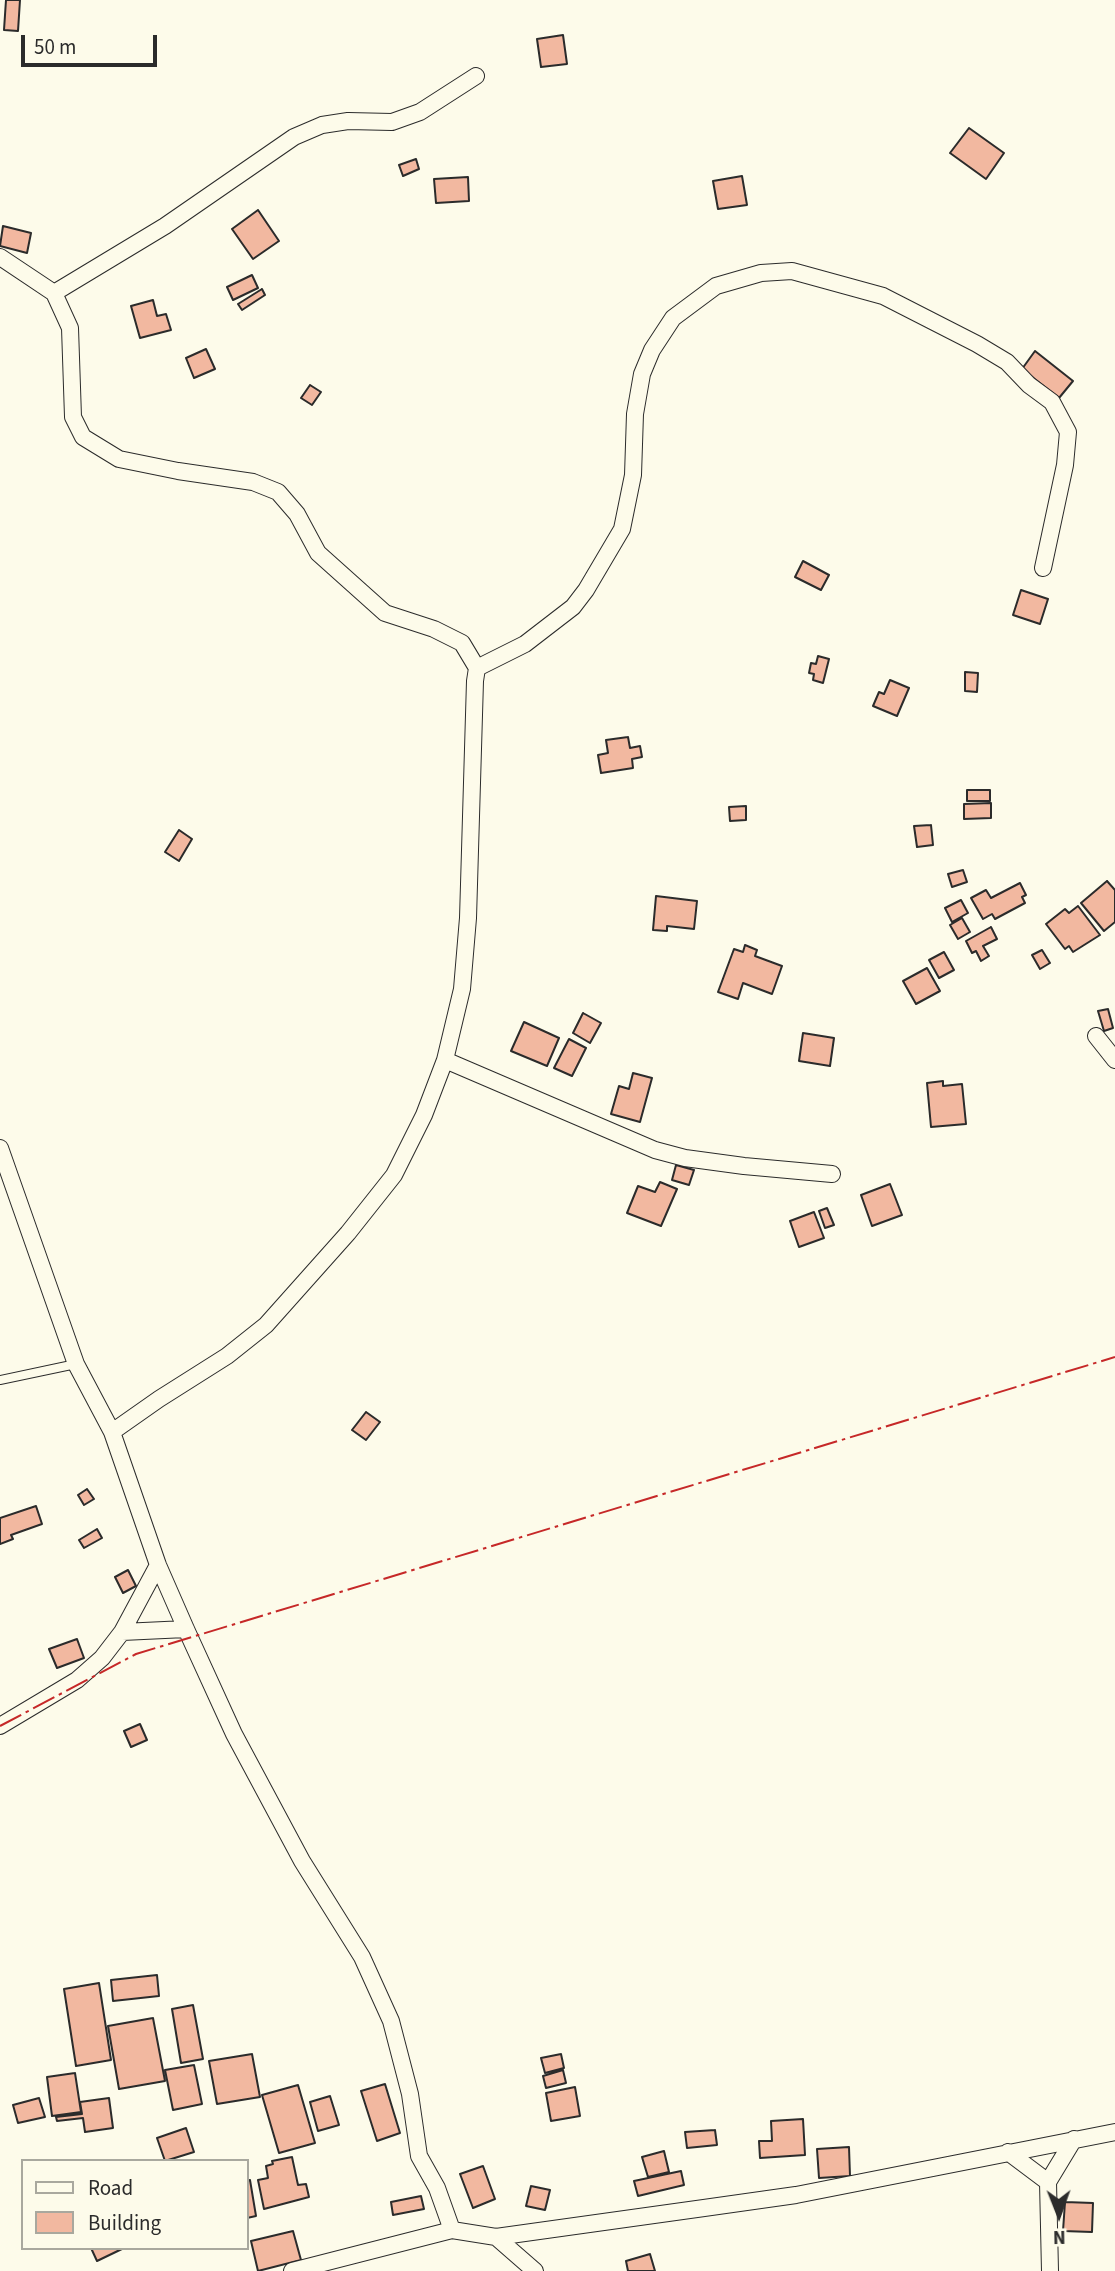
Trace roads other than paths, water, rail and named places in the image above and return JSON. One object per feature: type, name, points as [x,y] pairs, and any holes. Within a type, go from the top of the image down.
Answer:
[{"type":"street","points":[[54,293],[165,226],[294,137],[322,125],[348,121],[392,122],[420,112],[476,76]]},
{"type":"street","points":[[0,257],[54,293],[69,328],[73,417],[83,438],[119,458],[177,471],[253,482],[278,492],[297,514],[318,553],[385,613],[435,629],[462,643],[477,668],[468,918],[462,989],[445,1060],[424,1115],[394,1175],[348,1233],[266,1325],[227,1356],[112,1432]]},
{"type":"street","points":[[477,668],[525,645],[573,607],[622,529],[633,475],[635,414],[642,374],[652,350],[673,318],[716,286],[761,273],[792,271],[883,296],[1007,362],[1052,402],[1068,432],[1062,477],[1043,568]]},
{"type":"street","points":[[1096,1037],[1115,1060]]},
{"type":"street","points":[[445,1060],[655,1150],[685,1158],[832,1174]]},
{"type":"street","points":[[0,1148],[76,1364],[112,1432],[158,1565],[186,1629],[234,1734],[302,1861],[362,1957],[391,2021],[410,2094],[419,2156],[437,2188],[452,2230]]},
{"type":"street","points":[[0,1726],[77,1680],[102,1658],[122,1632],[158,1565]]},
{"type":"street","points":[[122,1632],[186,1629]]},
{"type":"street","points":[[292,2271],[452,2230],[496,2237],[796,2195],[1115,2132]]},
{"type":"street","points":[[1050,2271],[1048,2182],[1074,2139]]},
{"type":"street","points":[[1008,2151],[1048,2182]]},
{"type":"street","points":[[496,2237],[535,2271]]},
{"type":"lane","points":[[0,1380],[76,1364]]}]
